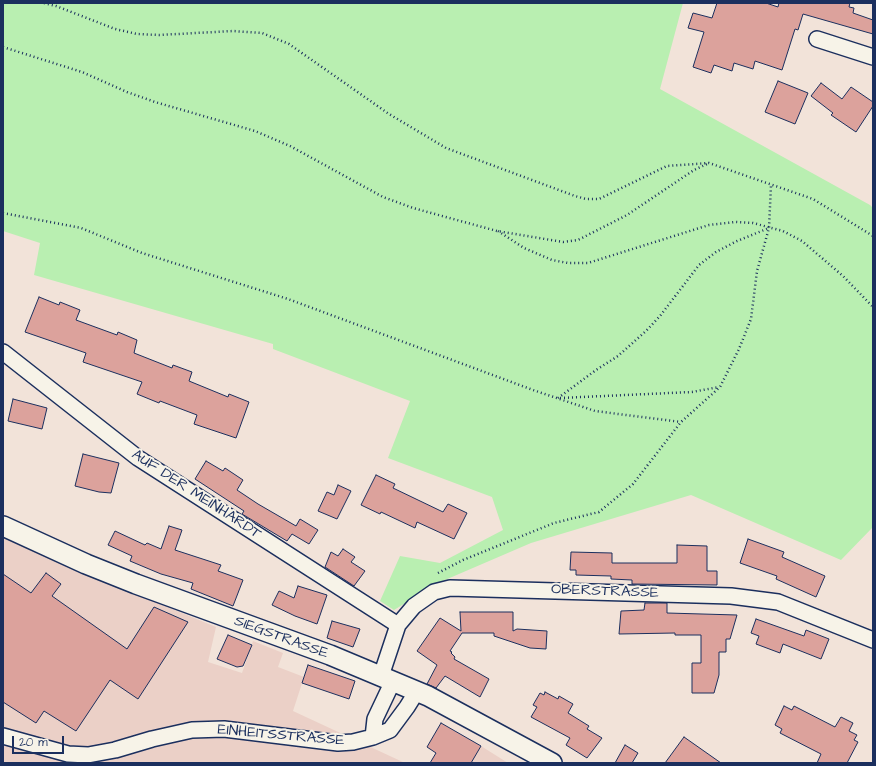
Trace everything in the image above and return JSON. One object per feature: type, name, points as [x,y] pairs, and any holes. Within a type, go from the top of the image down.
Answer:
[{"type":"street","points":[[816,38],[873,58]]},
{"type":"street","name":"AUF DER MEINHARDT","points":[[3,352],[138,458],[398,625]]},
{"type":"street","name":"SIEGSTRASSE","points":[[3,526],[86,564],[136,584],[330,655],[417,691],[458,710],[552,763]]},
{"type":"street","name":"OBERSTRASSE","points":[[387,679],[398,625],[414,606],[434,592],[450,588],[498,588],[731,596],[778,602],[873,640]]},
{"type":"street","points":[[373,737],[375,718],[387,679]]},
{"type":"street","name":"EINHEITSSTRASSE","points":[[3,736],[68,754],[88,755],[115,750],[152,739],[192,730],[224,729],[338,743],[353,742],[373,737],[390,730],[407,708],[417,691]]},
{"type":"path","points":[[44,3],[56,6],[115,29],[137,34],[159,35],[233,31],[262,33],[289,44],[389,114],[446,148],[516,175],[586,199],[599,198],[667,166],[710,163],[813,199],[873,236]]},
{"type":"path","points":[[3,46],[82,72],[127,92],[255,131],[290,146],[383,197],[413,208],[498,231],[563,242],[578,240],[627,216],[694,170],[710,163]]},
{"type":"path","points":[[435,575],[463,560],[554,523],[599,512],[633,484],[681,422],[720,387],[737,355],[751,319],[757,271],[769,228],[771,185]]},
{"type":"path","points":[[3,213],[81,228],[142,253],[288,299],[594,411],[681,422]]},
{"type":"path","points":[[498,231],[524,248],[552,260],[568,263],[588,263],[709,225],[735,222],[753,223],[783,231],[802,242],[843,276],[873,307]]},
{"type":"path","points":[[558,399],[596,370],[618,356],[646,331],[660,316],[700,265],[716,252],[737,241],[769,228]]},
{"type":"path","points":[[558,399],[684,392],[720,387]]},
{"type":"shaded area","points":[[3,537],[216,627],[208,662],[242,673],[253,641],[283,653],[278,667],[304,677],[293,711],[405,763],[3,763]]},
{"type":"shaded area","points":[[481,746],[508,763],[470,763]]},
{"type":"green space","points":[[3,3],[683,3],[660,89],[873,208],[873,527],[841,560],[691,495],[531,543],[438,583],[394,610],[380,601],[400,556],[440,563],[503,530],[492,497],[388,458],[410,401],[273,349],[273,344],[34,275],[40,243],[3,231]]},
{"type":"building","points":[[717,3],[766,3],[778,7],[779,3],[850,3],[849,7],[854,8],[853,13],[873,20],[873,34],[803,14],[798,30],[795,29],[782,70],[755,61],[753,69],[734,63],[732,71],[714,65],[711,73],[693,67],[704,32],[688,28],[693,13],[712,18]]},
{"type":"building","points":[[778,81],[808,93],[795,124],[765,112]]},
{"type":"building","points":[[821,83],[842,99],[851,87],[873,102],[873,106],[856,132],[831,115],[833,113],[811,96]]},
{"type":"building","points":[[39,297],[59,305],[60,302],[80,310],[76,320],[117,335],[118,332],[137,340],[134,353],[172,368],[173,365],[192,372],[189,381],[228,397],[229,394],[249,402],[236,438],[194,424],[197,415],[160,401],[159,403],[137,394],[142,382],[83,362],[86,353],[25,332]]},
{"type":"building","points":[[13,399],[47,408],[42,429],[8,421]]},
{"type":"building","points":[[83,454],[119,463],[111,493],[99,492],[75,486]]},
{"type":"building","points":[[206,461],[223,471],[225,468],[243,480],[237,490],[258,504],[296,526],[300,519],[318,530],[309,544],[292,534],[287,541],[242,514],[244,511],[195,479]]},
{"type":"building","points":[[376,475],[395,484],[393,488],[443,512],[448,504],[467,513],[454,539],[417,522],[415,528],[381,512],[380,514],[361,505]]},
{"type":"building","points":[[338,485],[351,491],[337,519],[318,511],[327,492],[334,495]]},
{"type":"building","points":[[169,526],[182,530],[175,550],[221,565],[218,571],[243,580],[233,606],[191,589],[193,583],[161,574],[130,561],[132,556],[108,545],[115,531],[145,545],[147,543],[161,549]]},
{"type":"building","points":[[748,539],[784,552],[782,557],[825,576],[816,597],[776,579],[777,576],[740,563]]},
{"type":"building","points":[[677,545],[707,546],[707,571],[717,571],[717,585],[632,584],[632,580],[611,579],[611,576],[576,575],[576,570],[570,570],[571,552],[612,553],[612,563],[677,563]]},
{"type":"building","points":[[343,549],[355,557],[351,562],[365,571],[354,586],[325,567],[331,552],[338,556]]},
{"type":"building","points":[[46,573],[61,584],[52,596],[127,649],[154,607],[188,622],[138,699],[110,680],[76,731],[44,711],[36,723],[3,702],[3,574],[31,593]]},
{"type":"building","points":[[298,586],[327,595],[317,624],[272,605],[279,591],[294,598]]},
{"type":"building","points":[[645,603],[667,603],[667,613],[737,615],[730,639],[726,639],[726,652],[719,652],[719,675],[714,693],[692,693],[692,663],[701,663],[701,635],[675,635],[675,633],[619,634],[621,611],[644,610]]},
{"type":"building","points":[[460,612],[513,612],[513,631],[517,629],[547,631],[546,649],[530,648],[494,636],[494,633],[462,633],[450,651],[455,657],[454,659],[489,679],[480,697],[445,676],[436,688],[427,684],[437,665],[417,651],[440,618],[461,631]]},
{"type":"building","points":[[756,619],[804,636],[806,630],[829,639],[821,659],[783,644],[780,653],[756,644],[759,636],[751,633]]},
{"type":"building","points":[[332,621],[360,629],[353,647],[327,638]]},
{"type":"building","points":[[228,635],[252,645],[243,666],[237,667],[217,659]]},
{"type":"building","points":[[308,665],[355,681],[349,699],[302,683]]},
{"type":"building","points":[[545,692],[558,699],[559,696],[573,704],[568,713],[589,726],[587,729],[602,738],[587,758],[566,745],[570,738],[531,717],[537,707],[533,705],[540,693],[544,695]]},
{"type":"building","points":[[784,706],[792,710],[794,706],[835,727],[841,717],[853,723],[849,731],[857,735],[854,740],[858,742],[847,763],[817,763],[821,754],[780,733],[782,729],[775,725]]},
{"type":"building","points":[[441,723],[481,746],[471,763],[430,763],[436,753],[427,747]]},
{"type":"building","points":[[684,737],[721,763],[665,763]]},
{"type":"building","points":[[625,745],[638,753],[632,763],[615,763]]}]
